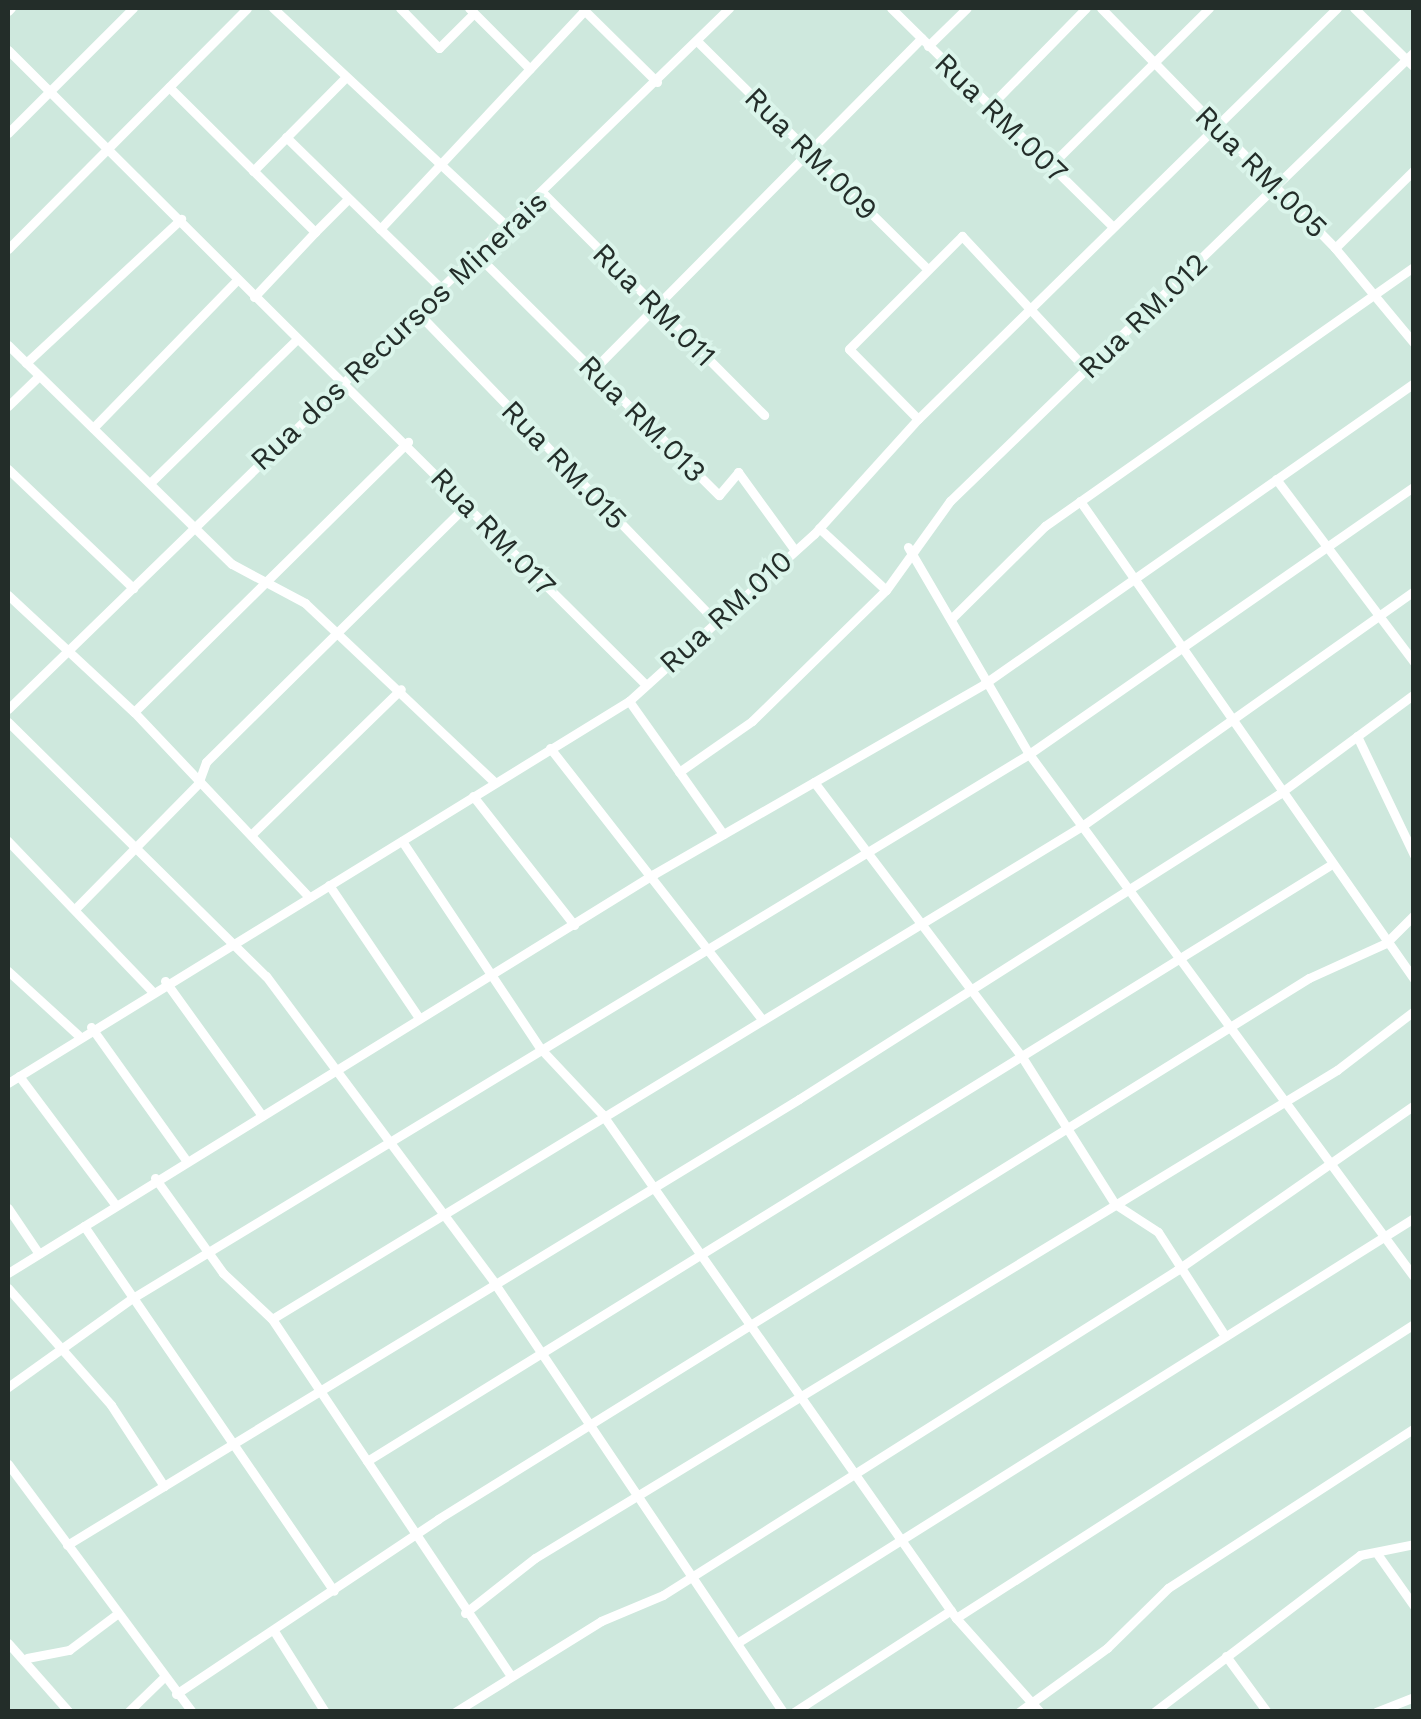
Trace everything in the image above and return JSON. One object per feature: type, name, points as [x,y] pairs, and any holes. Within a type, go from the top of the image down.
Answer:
[{"type":"street","points":[[8,133],[133,8]]},
{"type":"street","points":[[8,249],[247,8]]},
{"type":"street","points":[[273,8],[343,80],[508,227]]},
{"type":"street","points":[[403,8],[440,48],[472,10],[530,69]]},
{"type":"street","name":"Rua dos Recursos Minerais","points":[[8,710],[195,529],[337,381],[544,194],[729,8]]},
{"type":"street","name":"Rua RM.007","points":[[891,8],[1112,226]]},
{"type":"street","points":[[594,370],[810,153],[925,42],[967,8]]},
{"type":"street","points":[[990,106],[1086,8]]},
{"type":"street","name":"Rua RM.005","points":[[1101,8],[1378,294],[1414,343]]},
{"type":"street","points":[[1050,166],[1209,8]]},
{"type":"street","name":"Rua RM.010","points":[[8,1083],[165,981],[629,701],[713,619],[820,528],[918,419],[1034,310],[1214,124],[1337,8]]},
{"type":"street","points":[[1354,8],[1411,60]]},
{"type":"street","points":[[380,229],[583,9],[657,82]]},
{"type":"street","name":"Rua RM.009","points":[[697,42],[924,267]]},
{"type":"street","name":"Rua RM.017","points":[[8,50],[181,219],[337,381],[408,442],[465,507],[646,685]]},
{"type":"street","name":"Rua RM.012","points":[[679,772],[752,721],[886,590],[908,547],[1275,187],[1411,60]]},
{"type":"street","points":[[253,171],[343,80]]},
{"type":"street","points":[[169,87],[314,232]]},
{"type":"street","points":[[286,137],[441,288]]},
{"type":"street","points":[[1335,248],[1414,170]]},
{"type":"street","name":"Rua RM.011","points":[[544,194],[764,415]]},
{"type":"street","points":[[254,297],[348,199]]},
{"type":"street","points":[[26,363],[181,219]]},
{"type":"street","points":[[918,419],[849,349],[924,267],[962,236],[1087,370]]},
{"type":"street","name":"Rua RM.013","points":[[477,255],[719,495],[738,472],[794,550]]},
{"type":"street","points":[[952,618],[1080,501],[1414,267]]},
{"type":"street","points":[[93,428],[236,280]]},
{"type":"street","name":"Rua RM.015","points":[[416,311],[713,619]]},
{"type":"street","points":[[150,483],[297,340]]},
{"type":"street","points":[[8,345],[195,529],[265,582],[305,603],[331,636],[401,689],[494,782]]},
{"type":"street","points":[[8,406],[39,376]]},
{"type":"street","points":[[8,1273],[114,1203],[654,874],[984,684],[1414,383]]},
{"type":"street","points":[[134,712],[408,442]]},
{"type":"street","points":[[8,469],[133,588]]},
{"type":"street","points":[[1276,480],[1414,662]]},
{"type":"street","points":[[8,1387],[131,1299],[1029,754],[1414,486]]},
{"type":"street","points":[[1080,501],[1329,866],[1414,979]]},
{"type":"street","points":[[76,908],[198,784],[206,762],[465,507]]},
{"type":"street","points":[[820,528],[886,590]]},
{"type":"street","points":[[908,547],[952,618],[984,684],[1029,754],[1414,1277]]},
{"type":"street","points":[[272,1319],[602,1114],[1082,826],[1414,591]]},
{"type":"street","points":[[8,595],[134,712],[309,897]]},
{"type":"street","points":[[251,834],[401,689]]},
{"type":"street","points":[[67,1544],[1127,891],[1279,794],[1414,694]]},
{"type":"street","points":[[629,701],[723,834]]},
{"type":"street","points":[[8,722],[140,845],[226,944],[266,976],[494,1281],[783,1712]]},
{"type":"street","points":[[1357,736],[1414,855]]},
{"type":"street","points":[[550,748],[654,874],[705,950],[761,1018]]},
{"type":"street","points":[[178,759],[206,762]]},
{"type":"street","points":[[814,782],[918,926],[1022,1057],[1072,1130],[1115,1204],[1158,1232],[1177,1270],[1194,1280],[1224,1336]]},
{"type":"street","points":[[473,796],[574,925]]},
{"type":"street","points":[[8,841],[151,990]]},
{"type":"street","points":[[402,841],[494,973],[540,1048],[602,1114],[954,1614],[1040,1712]]},
{"type":"street","points":[[367,1462],[701,1252],[1182,963],[1329,866]]},
{"type":"street","points":[[329,885],[419,1018]]},
{"type":"street","points":[[176,1694],[752,1324],[1072,1130],[1309,978],[1386,943],[1414,915]]},
{"type":"street","points":[[8,971],[78,1036]]},
{"type":"street","points":[[165,981],[261,1114]]},
{"type":"street","points":[[465,1613],[536,1558],[641,1500],[802,1395],[1284,1098],[1414,1011]]},
{"type":"street","points":[[91,1028],[186,1160]]},
{"type":"street","points":[[18,1076],[114,1203]]},
{"type":"street","points":[[455,1712],[510,1676],[690,1574],[852,1469],[1177,1270],[1332,1167],[1414,1105]]},
{"type":"street","points":[[155,1178],[208,1252],[272,1319],[315,1394],[367,1462],[412,1539],[510,1676]]},
{"type":"street","points":[[8,1208],[39,1254]]},
{"type":"street","points":[[737,1642],[1414,1218]]},
{"type":"street","points":[[84,1226],[131,1299],[234,1438],[334,1591]]},
{"type":"street","points":[[8,1288],[64,1345],[164,1486]]},
{"type":"street","points":[[794,1712],[1414,1324]]},
{"type":"street","points":[[1019,1712],[1107,1648],[1168,1588],[1414,1428]]},
{"type":"street","points":[[8,1464],[192,1712]]},
{"type":"street","points":[[1378,1555],[1414,1544]]},
{"type":"street","points":[[1154,1712],[1372,1547],[1414,1606]]},
{"type":"street","points":[[27,1658],[69,1650],[117,1614]]},
{"type":"street","points":[[274,1630],[325,1712]]},
{"type":"street","points":[[8,1643],[27,1658],[69,1712]]},
{"type":"street","points":[[1226,1656],[1267,1712]]},
{"type":"street","points":[[128,1712],[164,1677]]},
{"type":"street","points":[[1376,1712],[1414,1697]]}]
